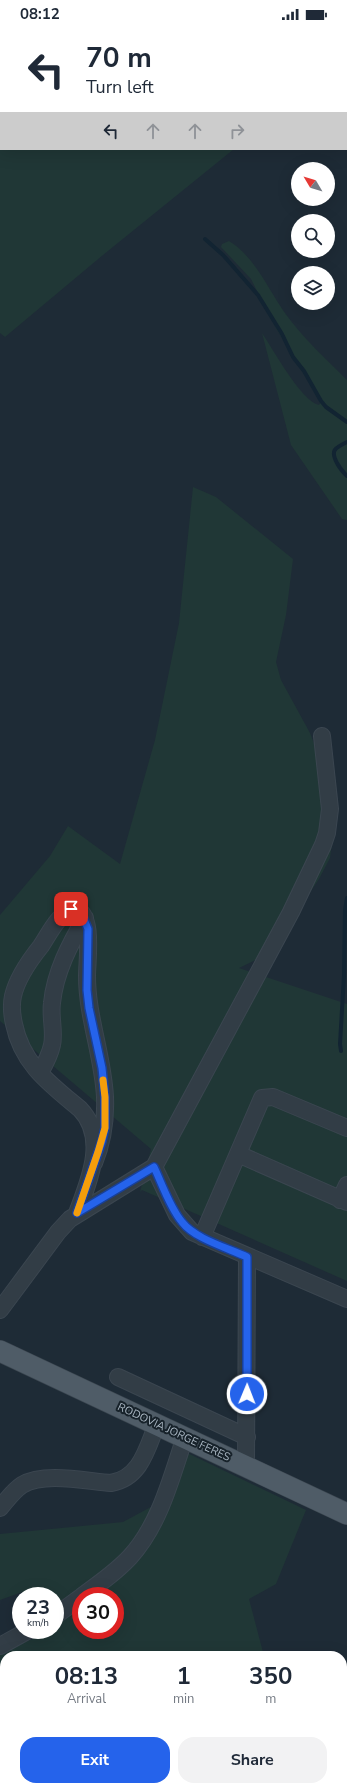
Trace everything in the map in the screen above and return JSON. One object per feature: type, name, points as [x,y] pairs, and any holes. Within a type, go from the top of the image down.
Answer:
[{"type":"main road","name":"RODOVIA JORGE FERES","points":[[0,1350],[347,1514]]},
{"type":"street","points":[[0,1310],[58,1232],[77,1213],[154,1167],[291,912],[323,845],[327,833],[330,808],[322,736]]},
{"type":"street","points":[[77,1213],[98,1152],[105,1128],[105,1097],[102,1068],[89,1008],[87,990],[88,939],[85,918],[81,912],[75,908],[66,912],[23,972],[12,998],[13,1020],[16,1033],[28,1060],[90,1120],[94,1139],[94,1162]]},
{"type":"street","points":[[40,1073],[50,1054],[53,1044],[52,1003],[57,979],[68,948],[85,918]]},
{"type":"street","points":[[202,1237],[261,1100],[265,1097],[273,1097],[347,1128]]},
{"type":"street","points":[[238,1154],[345,1196]]},
{"type":"street","points":[[154,1167],[181,1222],[192,1232],[347,1299]]},
{"type":"street","points":[[246,1466],[247,1257]]},
{"type":"street","points":[[118,1376],[246,1437]]},
{"type":"street","points":[[0,1508],[14,1491],[31,1480],[52,1478],[111,1483],[118,1482],[127,1477],[139,1466],[157,1424]]},
{"type":"street","points":[[94,1587],[130,1557],[155,1521],[185,1437]]},
{"type":"street","points":[[0,1646],[13,1639]]},
{"type":"green space","points":[[0,150],[233,150],[5,337],[0,333]]},
{"type":"green space","points":[[229,241],[254,264],[285,313],[299,331],[347,380],[347,520],[342,519],[291,445],[262,333],[296,385],[312,401],[319,405],[322,401],[277,330],[251,279],[221,247],[222,244]]},
{"type":"green space","points":[[193,487],[216,497],[293,559],[286,615],[276,662],[281,680],[310,733],[320,759],[333,836],[330,858],[319,879],[268,954],[239,968],[347,1004],[347,1281],[142,1190],[140,1192],[151,1149],[0,1021],[0,915],[50,856],[68,826],[120,864],[155,740],[179,623]]},
{"type":"green space","points":[[177,1448],[306,1510],[276,1584],[249,1599],[263,1651],[2,1651],[32,1639],[64,1639],[64,1587],[12,1587],[12,1596],[0,1600],[0,1534],[123,1522],[162,1501]]},
{"type":"waterway","points":[[205,239],[223,255],[258,295],[282,334],[293,357],[304,371],[321,401],[326,407],[347,422]]},
{"type":"waterway","points":[[347,442],[339,446],[334,452],[335,459],[339,467],[347,476]]},
{"type":"waterway","points":[[341,1051],[345,910],[347,898]]},
{"type":"slow traffic","points":[[77,1213],[102,1141],[105,1128],[105,1097],[103,1080]]},
{"type":"route","points":[[71,909],[79,909],[85,918],[88,929],[87,990],[89,1008],[102,1068],[105,1097],[105,1128],[102,1141],[77,1213],[154,1167],[177,1215],[187,1228],[192,1232],[247,1257],[247,1394]]}]
